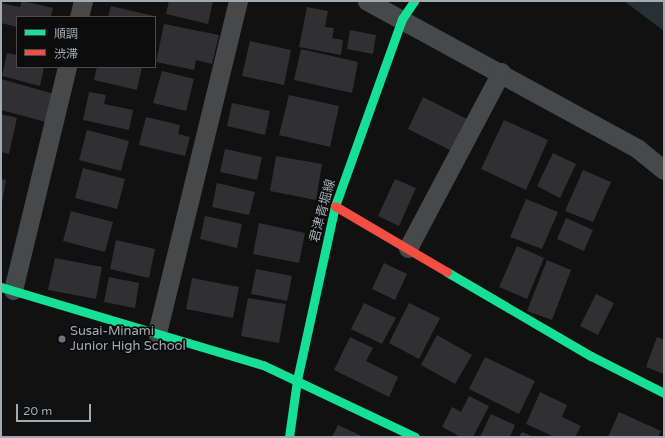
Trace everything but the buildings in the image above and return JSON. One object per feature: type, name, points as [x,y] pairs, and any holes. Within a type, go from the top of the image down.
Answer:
[{"type":"street","points":[[79,16],[83,1]]},
{"type":"street","points":[[157,333],[238,1]]},
{"type":"street","points":[[367,1],[501,72],[638,149],[664,170]]},
{"type":"street","name":"君津青堀線","points":[[288,437],[297,380],[335,206],[402,20],[414,1]]},
{"type":"street","points":[[67,68],[7,289],[263,365],[415,437]]},
{"type":"street","points":[[408,248],[501,72]]},
{"type":"street","points":[[335,206],[591,356],[664,393]]},
{"type":"shaded area","points":[[624,1],[664,1],[664,31]]},
{"type":"traffic: fast","points":[[289,437],[297,380],[335,206],[402,19],[414,1]]},
{"type":"traffic: fast","points":[[447,272],[591,356],[664,393]]},
{"type":"traffic: fast","points":[[1,287],[263,365],[415,437]]},
{"type":"traffic: jam","points":[[335,206],[447,272]]},
{"type":"place","name":"Susai-Minami Junior High School","points":[[62,339]]}]
